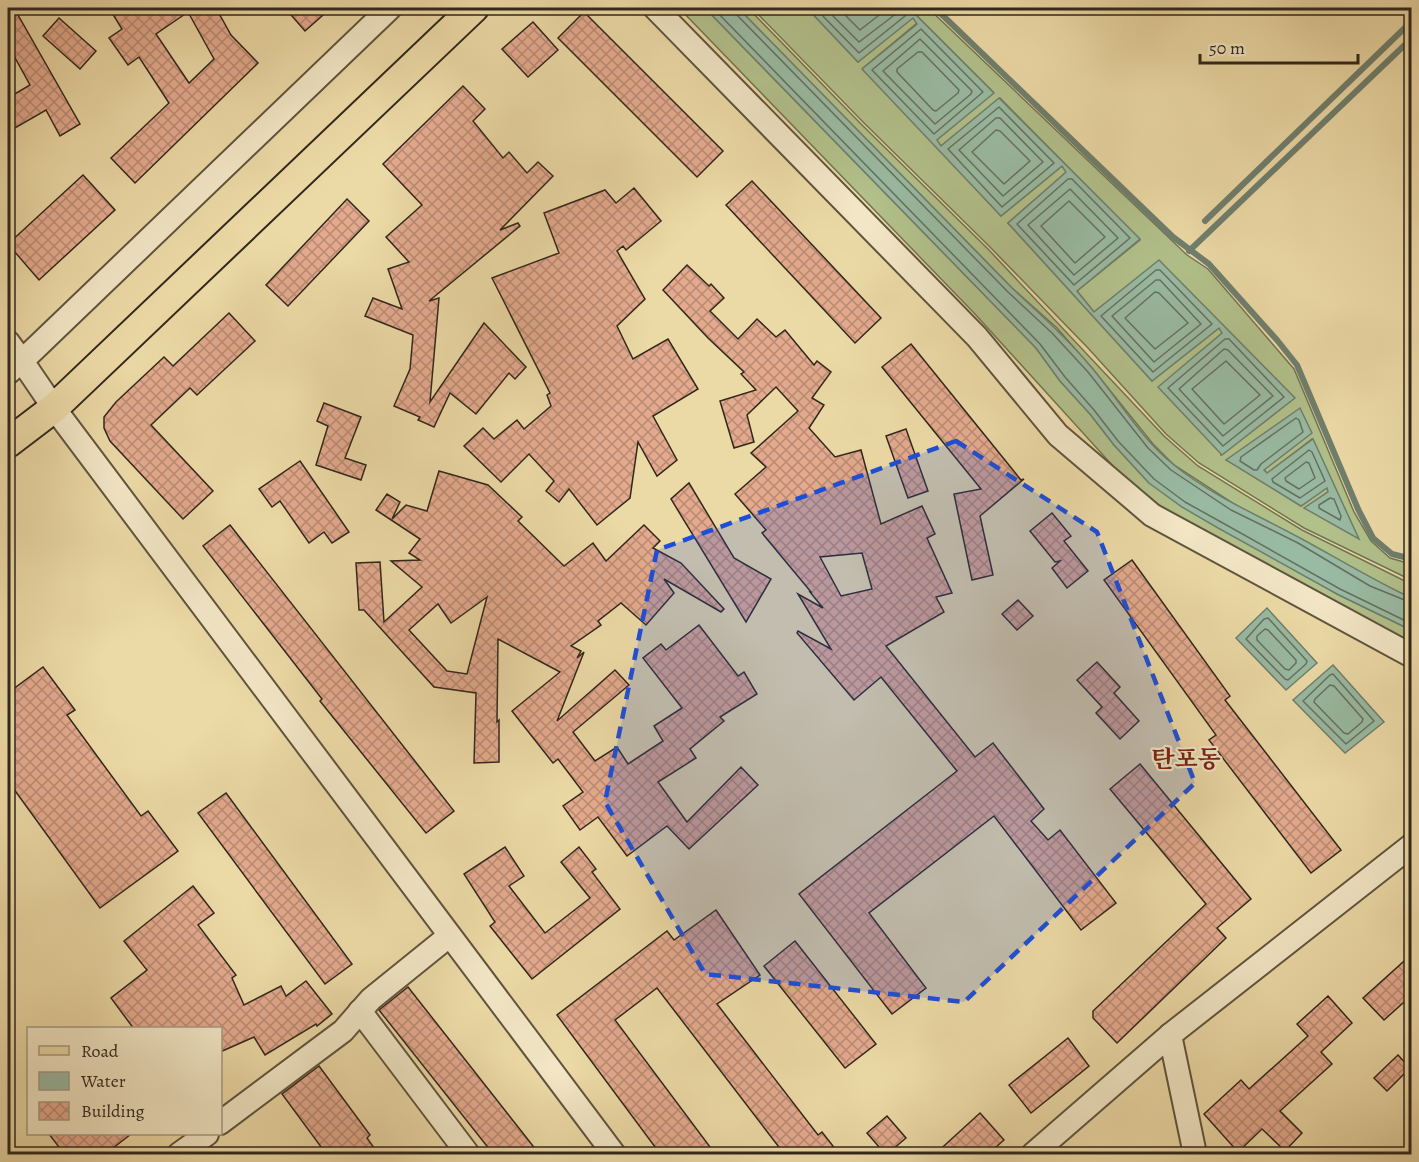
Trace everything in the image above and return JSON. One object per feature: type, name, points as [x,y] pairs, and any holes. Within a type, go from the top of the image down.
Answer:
[{"type":"main road","points":[[8,443],[54,408],[474,8]]},
{"type":"street","points":[[15,367],[390,8]]},
{"type":"street","points":[[655,8],[977,337],[1058,435],[1152,515],[1412,656]]},
{"type":"street","points":[[8,342],[15,367],[54,408],[614,1155]]},
{"type":"street","points":[[1033,1155],[1170,1035],[1412,845]]},
{"type":"street","points":[[222,1122],[343,1031],[371,999],[449,936]]},
{"type":"street","points":[[360,1011],[468,1155]]},
{"type":"street","points":[[1170,1035],[1195,1155]]},
{"type":"street","points":[[179,1155],[206,1135]]},
{"type":"highlighted area","points":[[956,441],[1097,532],[1195,783],[964,1002],[705,974],[605,802],[657,550]]},
{"type":"shaded area","points":[[679,8],[705,8],[1036,348],[1060,381],[1149,483],[1337,594],[1411,630],[1411,645],[1142,498],[975,314]]},
{"type":"shaded area","points":[[738,8],[748,8],[988,249],[1164,436],[1198,466],[1302,530],[1411,584],[1411,598],[1373,580],[1234,504],[1174,465],[1153,444],[1057,328],[1012,288]]},
{"type":"shaded area","points":[[752,8],[807,8],[858,62],[913,17],[917,23],[863,68],[1001,216],[1062,166],[1067,172],[1008,223],[1152,381],[1219,328],[1223,333],[1221,455],[1294,398],[1159,261],[1094,312],[1077,291],[1140,240],[1000,98],[941,146],[936,140],[993,92],[909,8],[928,8],[1187,255],[1208,269],[1294,369],[1354,512],[1371,541],[1390,558],[1411,564],[1411,580],[1304,528],[1199,463],[1166,434],[1088,348],[990,247]],"holes":[[[1311,433],[1264,469],[1267,474],[1312,439],[1358,538],[1305,508],[1329,491],[1326,488],[1301,506],[1227,460]]]},
{"type":"water","points":[[705,8],[738,8],[1012,288],[1073,347],[1162,455],[1219,496],[1411,598],[1411,630],[1337,594],[1218,528],[1182,507],[1149,483],[1060,381],[1036,348]]},
{"type":"water","points":[[807,8],[909,8],[994,93],[937,140],[941,146],[999,98],[1140,239],[1077,291],[1094,312],[1159,260],[1295,398],[1222,455],[1158,387],[1222,333],[1219,328],[1152,381],[1008,223],[1066,172],[1062,166],[1001,216],[862,69],[917,24],[913,18],[858,62]]},
{"type":"water","points":[[1300,408],[1312,433],[1264,470],[1267,473],[1313,439],[1359,539],[1304,508],[1328,492],[1327,488],[1301,506],[1226,460]]},
{"type":"water","points":[[1267,608],[1317,663],[1286,690],[1236,638]]},
{"type":"water","points":[[1333,665],[1384,722],[1345,753],[1293,700]]},
{"type":"building","points":[[8,8],[14,8],[80,124],[60,136],[46,110],[8,132],[8,98],[30,85],[8,45]]},
{"type":"building","points":[[109,8],[216,8],[231,35],[258,63],[135,183],[111,158],[169,103],[139,57],[128,65],[109,38],[122,29]],"holes":[[[188,12],[214,59],[189,83],[156,34]]]},
{"type":"building","points":[[285,8],[331,8],[305,31]]},
{"type":"building","points":[[584,12],[723,151],[697,177],[558,38]]},
{"type":"building","points":[[59,18],[96,51],[80,69],[43,36]]},
{"type":"building","points":[[533,22],[558,50],[528,77],[502,49]]},
{"type":"building","points":[[463,86],[485,109],[473,121],[503,158],[509,152],[527,173],[538,162],[553,176],[500,230],[518,223],[520,226],[429,301],[439,298],[430,402],[484,323],[526,367],[515,379],[509,373],[476,414],[450,393],[434,427],[418,420],[420,417],[394,406],[410,369],[413,335],[365,316],[373,298],[402,309],[388,269],[409,262],[386,237],[422,205],[383,164]]},
{"type":"building","points":[[83,175],[115,210],[39,280],[8,244]]},
{"type":"building","points":[[752,181],[881,318],[855,343],[726,205]]},
{"type":"building","points":[[634,188],[661,221],[626,250],[623,246],[617,251],[645,299],[617,326],[633,359],[668,339],[698,389],[653,416],[677,460],[657,476],[638,442],[630,498],[597,525],[569,489],[559,502],[546,491],[554,481],[529,454],[501,482],[464,446],[483,428],[494,439],[517,420],[524,429],[551,406],[547,395],[550,393],[492,278],[559,253],[544,213],[605,190],[616,203]]},
{"type":"building","points":[[347,199],[369,221],[288,306],[266,285]]},
{"type":"building","points":[[687,265],[724,298],[710,311],[738,339],[757,319],[776,337],[785,330],[814,365],[817,361],[831,372],[812,398],[824,405],[809,428],[835,457],[861,450],[881,524],[922,506],[935,534],[927,538],[952,593],[936,597],[944,612],[886,646],[975,757],[993,743],[1044,809],[1031,821],[1048,840],[1060,830],[1116,903],[1081,930],[994,816],[869,913],[926,988],[892,1014],[799,894],[957,771],[881,677],[854,700],[797,633],[798,631],[831,649],[798,594],[823,608],[762,533],[766,530],[735,494],[766,467],[751,453],[798,411],[776,387],[747,415],[754,442],[734,448],[720,401],[756,390],[741,374],[744,372],[663,290]],"holes":[[[862,553],[872,589],[841,596],[820,557]]]},
{"type":"building","points":[[229,313],[255,341],[197,395],[190,388],[151,425],[213,491],[183,519],[110,441],[104,428],[104,417],[116,402],[164,357],[173,366]]},
{"type":"building","points":[[911,344],[1021,480],[1024,479],[980,516],[993,575],[972,580],[954,494],[981,489],[882,367]]},
{"type":"building","points":[[324,403],[361,417],[345,458],[366,465],[361,480],[316,465],[328,426],[317,421]]},
{"type":"building","points":[[906,429],[928,491],[908,498],[886,436]]},
{"type":"building","points":[[300,461],[349,532],[332,543],[324,532],[309,543],[280,501],[272,507],[259,489]]},
{"type":"building","points":[[439,471],[488,485],[522,517],[518,521],[564,566],[593,543],[606,561],[644,525],[660,541],[653,548],[681,563],[724,609],[721,612],[664,579],[674,593],[646,625],[621,603],[598,621],[601,625],[571,646],[581,651],[577,658],[584,652],[557,721],[615,670],[629,685],[573,732],[595,761],[617,747],[628,764],[663,741],[654,726],[682,708],[643,658],[661,644],[666,650],[699,625],[738,676],[744,672],[757,694],[720,717],[724,721],[690,749],[696,758],[658,782],[687,822],[741,767],[758,785],[689,849],[667,826],[627,856],[598,817],[580,830],[563,806],[583,792],[558,759],[553,763],[512,711],[560,672],[498,639],[499,762],[474,763],[476,693],[434,687],[364,610],[359,610],[356,563],[380,562],[384,622],[422,587],[391,561],[420,560],[409,553],[420,539],[376,510],[387,494],[400,502],[392,519],[406,505],[427,511]],"holes":[[[487,597],[467,674],[447,671],[409,630],[438,604],[451,623]]]},
{"type":"building","points":[[689,483],[734,558],[771,579],[746,622],[671,499]]},
{"type":"building","points":[[1052,513],[1071,536],[1064,541],[1088,571],[1067,588],[1052,568],[1060,561],[1055,562],[1030,531]]},
{"type":"building","points":[[230,525],[454,811],[426,833],[320,701],[322,699],[203,546]]},
{"type":"building","points":[[1132,560],[1230,696],[1225,700],[1341,850],[1311,873],[1209,740],[1216,735],[1104,580]]},
{"type":"building","points":[[1018,600],[1033,616],[1017,630],[1002,614]]},
{"type":"building","points":[[1097,662],[1120,687],[1114,693],[1139,721],[1120,739],[1096,713],[1102,707],[1077,680]]},
{"type":"building","points":[[43,667],[75,710],[67,715],[141,816],[148,811],[178,851],[100,908],[8,781],[8,693]]},
{"type":"building","points":[[1140,764],[1251,899],[1217,928],[1226,938],[1117,1043],[1093,1018],[1093,1011],[1206,904],[1110,789]]},
{"type":"building","points":[[226,793],[352,964],[325,984],[198,813]]},
{"type":"building","points":[[505,847],[524,876],[509,886],[545,933],[590,898],[561,862],[579,847],[596,869],[592,872],[620,909],[532,979],[490,926],[495,922],[464,874]]},
{"type":"building","points":[[193,886],[214,913],[198,925],[236,975],[232,978],[244,1005],[281,986],[286,996],[306,981],[332,1014],[317,1026],[316,1024],[265,1055],[254,1037],[222,1051],[222,1027],[133,1027],[111,998],[147,970],[124,941]]},
{"type":"building","points":[[716,910],[760,975],[717,1004],[818,1135],[822,1132],[840,1155],[785,1155],[657,988],[615,1020],[716,1155],[661,1155],[557,1015],[667,931],[674,940]]},
{"type":"building","points":[[795,941],[876,1044],[845,1068],[764,966]]},
{"type":"building","points":[[1412,954],[1412,995],[1384,1020],[1363,998]]},
{"type":"building","points":[[408,987],[540,1155],[494,1155],[379,1010]]},
{"type":"building","points":[[1328,996],[1352,1023],[1321,1052],[1332,1064],[1280,1111],[1302,1133],[1285,1151],[1262,1129],[1238,1152],[1204,1114],[1241,1080],[1249,1089],[1308,1036],[1297,1024]]},
{"type":"building","points":[[1068,1038],[1089,1066],[1031,1113],[1009,1085]]},
{"type":"building","points":[[1398,1055],[1410,1068],[1387,1091],[1374,1078]]},
{"type":"building","points":[[319,1066],[370,1135],[367,1138],[379,1155],[357,1155],[352,1148],[344,1155],[327,1155],[282,1094]]},
{"type":"building","points":[[980,1113],[1004,1140],[987,1155],[934,1155]]},
{"type":"building","points":[[887,1116],[906,1138],[886,1155],[867,1133]]},
{"type":"building","points":[[50,1135],[130,1135],[104,1155],[65,1155]]},
{"type":"waterway","points":[[935,8],[1173,237],[1209,264],[1277,340],[1297,365],[1358,509],[1373,538],[1392,554],[1412,559]]},
{"type":"waterway","points":[[1205,221],[1412,21]]},
{"type":"waterway","points":[[1189,251],[1412,38]]},
{"type":"district","name":"탄포동","points":[[1186,759]]}]
